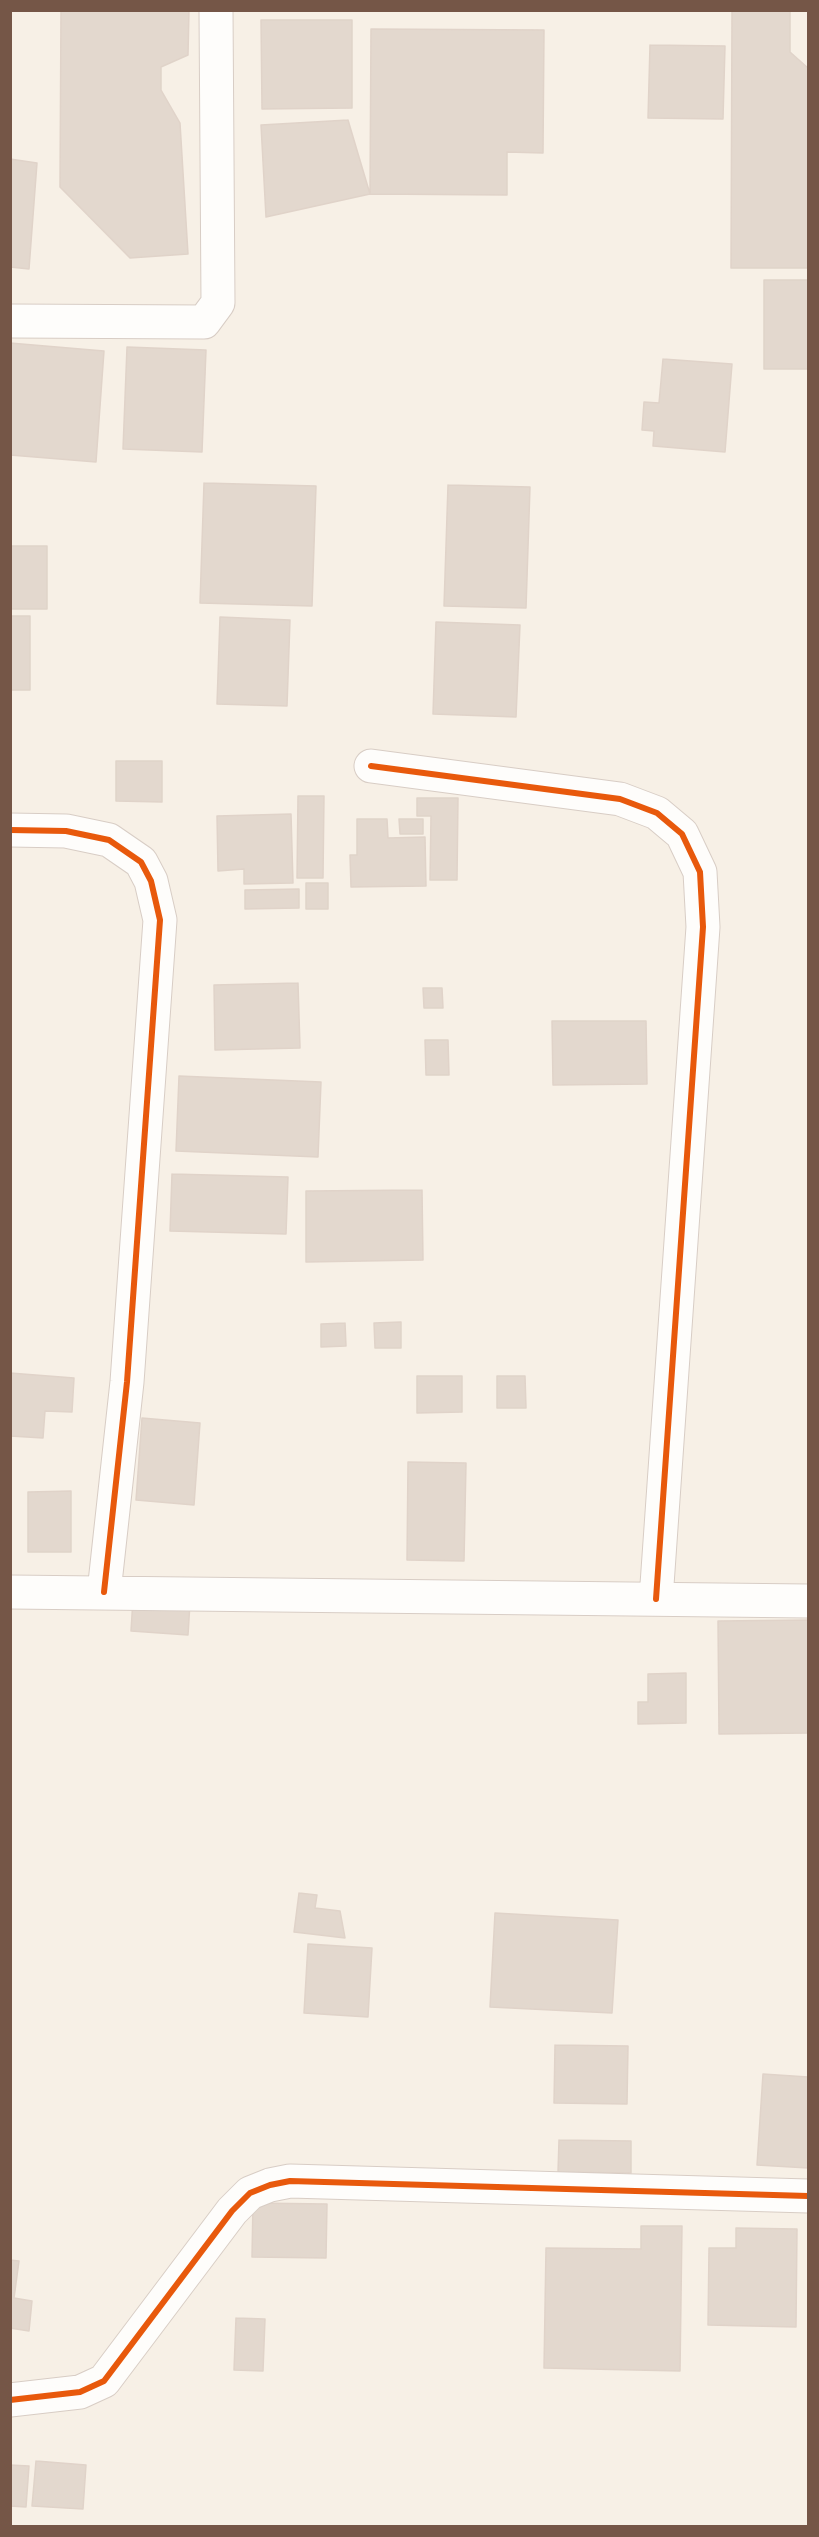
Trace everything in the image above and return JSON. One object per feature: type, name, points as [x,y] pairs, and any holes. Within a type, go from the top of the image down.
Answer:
[{"type":"street","points":[[10,321],[204,322],[218,303],[216,10]]},
{"type":"street","points":[[371,766],[620,799],[657,813],[682,834],[700,872],[703,927],[656,1599]]},
{"type":"street","points":[[10,830],[66,831],[109,840],[141,862],[151,881],[160,920],[127,1382],[104,1592]]},
{"type":"street","points":[[10,1592],[808,1601]]},
{"type":"street","points":[[10,2400],[80,2392],[104,2381],[232,2211],[250,2193],[270,2185],[290,2181],[808,2196]]},
{"type":"building","points":[[61,10],[189,10],[188,55],[161,67],[161,90],[180,123],[188,254],[130,258],[60,187]]},
{"type":"building","points":[[732,11],[790,11],[790,52],[808,68],[808,268],[731,268]]},
{"type":"building","points":[[261,20],[352,20],[352,108],[262,109]]},
{"type":"building","points":[[371,29],[544,30],[543,153],[507,152],[507,195],[370,194]]},
{"type":"building","points":[[650,45],[725,46],[723,119],[648,118]]},
{"type":"building","points":[[348,120],[370,194],[266,217],[261,125]]},
{"type":"building","points":[[10,159],[37,163],[29,269],[10,267]]},
{"type":"building","points":[[764,280],[808,280],[808,369],[764,369]]},
{"type":"building","points":[[10,343],[104,351],[96,462],[10,455]]},
{"type":"building","points":[[127,347],[206,350],[202,452],[123,449]]},
{"type":"building","points":[[663,359],[732,364],[725,452],[653,446],[654,431],[642,430],[644,402],[659,403]]},
{"type":"building","points":[[204,483],[316,486],[312,606],[200,603]]},
{"type":"building","points":[[448,485],[530,487],[526,608],[444,606]]},
{"type":"building","points":[[10,546],[47,546],[47,609],[10,609]]},
{"type":"building","points":[[10,616],[30,616],[30,690],[10,690]]},
{"type":"building","points":[[220,617],[290,620],[287,706],[217,704]]},
{"type":"building","points":[[436,622],[520,625],[516,717],[433,714]]},
{"type":"building","points":[[116,761],[162,761],[162,802],[116,801]]},
{"type":"building","points":[[298,796],[324,796],[323,878],[297,878]]},
{"type":"building","points":[[417,798],[458,798],[457,880],[430,880],[431,816],[417,816]]},
{"type":"building","points":[[291,814],[293,883],[244,884],[244,869],[218,871],[217,816]]},
{"type":"building","points":[[357,819],[387,819],[388,838],[425,837],[426,886],[351,887],[350,855],[357,855]]},
{"type":"building","points":[[399,819],[423,819],[423,834],[400,834]]},
{"type":"building","points":[[306,883],[328,883],[328,909],[306,909]]},
{"type":"building","points":[[299,889],[299,908],[245,909],[245,890]]},
{"type":"building","points":[[298,983],[300,1048],[215,1050],[214,985]]},
{"type":"building","points":[[423,988],[442,988],[443,1008],[424,1008]]},
{"type":"building","points":[[552,1021],[646,1021],[647,1084],[553,1085]]},
{"type":"building","points":[[425,1040],[448,1040],[449,1075],[426,1075]]},
{"type":"building","points":[[179,1076],[321,1082],[318,1157],[176,1151]]},
{"type":"building","points":[[172,1174],[288,1177],[286,1234],[170,1231]]},
{"type":"building","points":[[422,1190],[423,1260],[306,1262],[306,1191]]},
{"type":"building","points":[[401,1322],[401,1348],[375,1348],[374,1323]]},
{"type":"building","points":[[345,1323],[346,1346],[321,1347],[321,1324]]},
{"type":"building","points":[[10,1373],[74,1378],[72,1412],[45,1411],[43,1438],[10,1436]]},
{"type":"building","points":[[417,1376],[462,1376],[462,1412],[417,1413]]},
{"type":"building","points":[[497,1376],[525,1376],[526,1408],[497,1408]]},
{"type":"building","points":[[142,1418],[200,1423],[194,1505],[136,1500]]},
{"type":"building","points":[[408,1462],[466,1463],[464,1561],[407,1560]]},
{"type":"building","points":[[71,1491],[71,1552],[28,1552],[28,1492]]},
{"type":"building","points":[[133,1599],[190,1603],[188,1635],[131,1631]]},
{"type":"building","points":[[808,1620],[808,1733],[719,1734],[718,1621]]},
{"type":"building","points":[[686,1673],[686,1723],[638,1724],[638,1702],[648,1702],[648,1674]]},
{"type":"building","points":[[299,1893],[317,1895],[315,1908],[340,1911],[345,1938],[294,1932]]},
{"type":"building","points":[[495,1913],[618,1920],[612,2013],[490,2007]]},
{"type":"building","points":[[308,1944],[372,1948],[368,2017],[304,2013]]},
{"type":"building","points":[[555,2045],[628,2046],[627,2104],[554,2103]]},
{"type":"building","points":[[763,2074],[808,2077],[808,2168],[757,2165]]},
{"type":"building","points":[[559,2140],[631,2141],[631,2173],[558,2172]]},
{"type":"building","points":[[253,2203],[327,2204],[326,2258],[252,2257]]},
{"type":"building","points":[[641,2226],[682,2226],[680,2371],[544,2368],[546,2248],[641,2249]]},
{"type":"building","points":[[736,2228],[797,2229],[796,2327],[708,2325],[709,2248],[736,2248]]},
{"type":"building","points":[[10,2260],[19,2261],[14,2298],[32,2301],[29,2331],[10,2328]]},
{"type":"building","points":[[236,2318],[265,2319],[263,2371],[234,2370]]},
{"type":"building","points":[[36,2461],[86,2465],[83,2509],[32,2506]]},
{"type":"building","points":[[10,2465],[29,2466],[26,2507],[10,2506]]},
{"type":"cycle path","points":[[371,766],[620,799],[657,813],[682,834],[700,872],[703,927],[656,1599]]},
{"type":"cycle path","points":[[10,830],[66,831],[109,840],[141,862],[151,881],[160,920],[127,1382],[104,1592]]},
{"type":"cycle path","points":[[10,2400],[80,2392],[104,2381],[232,2211],[250,2193],[270,2185],[290,2181],[808,2196]]}]
